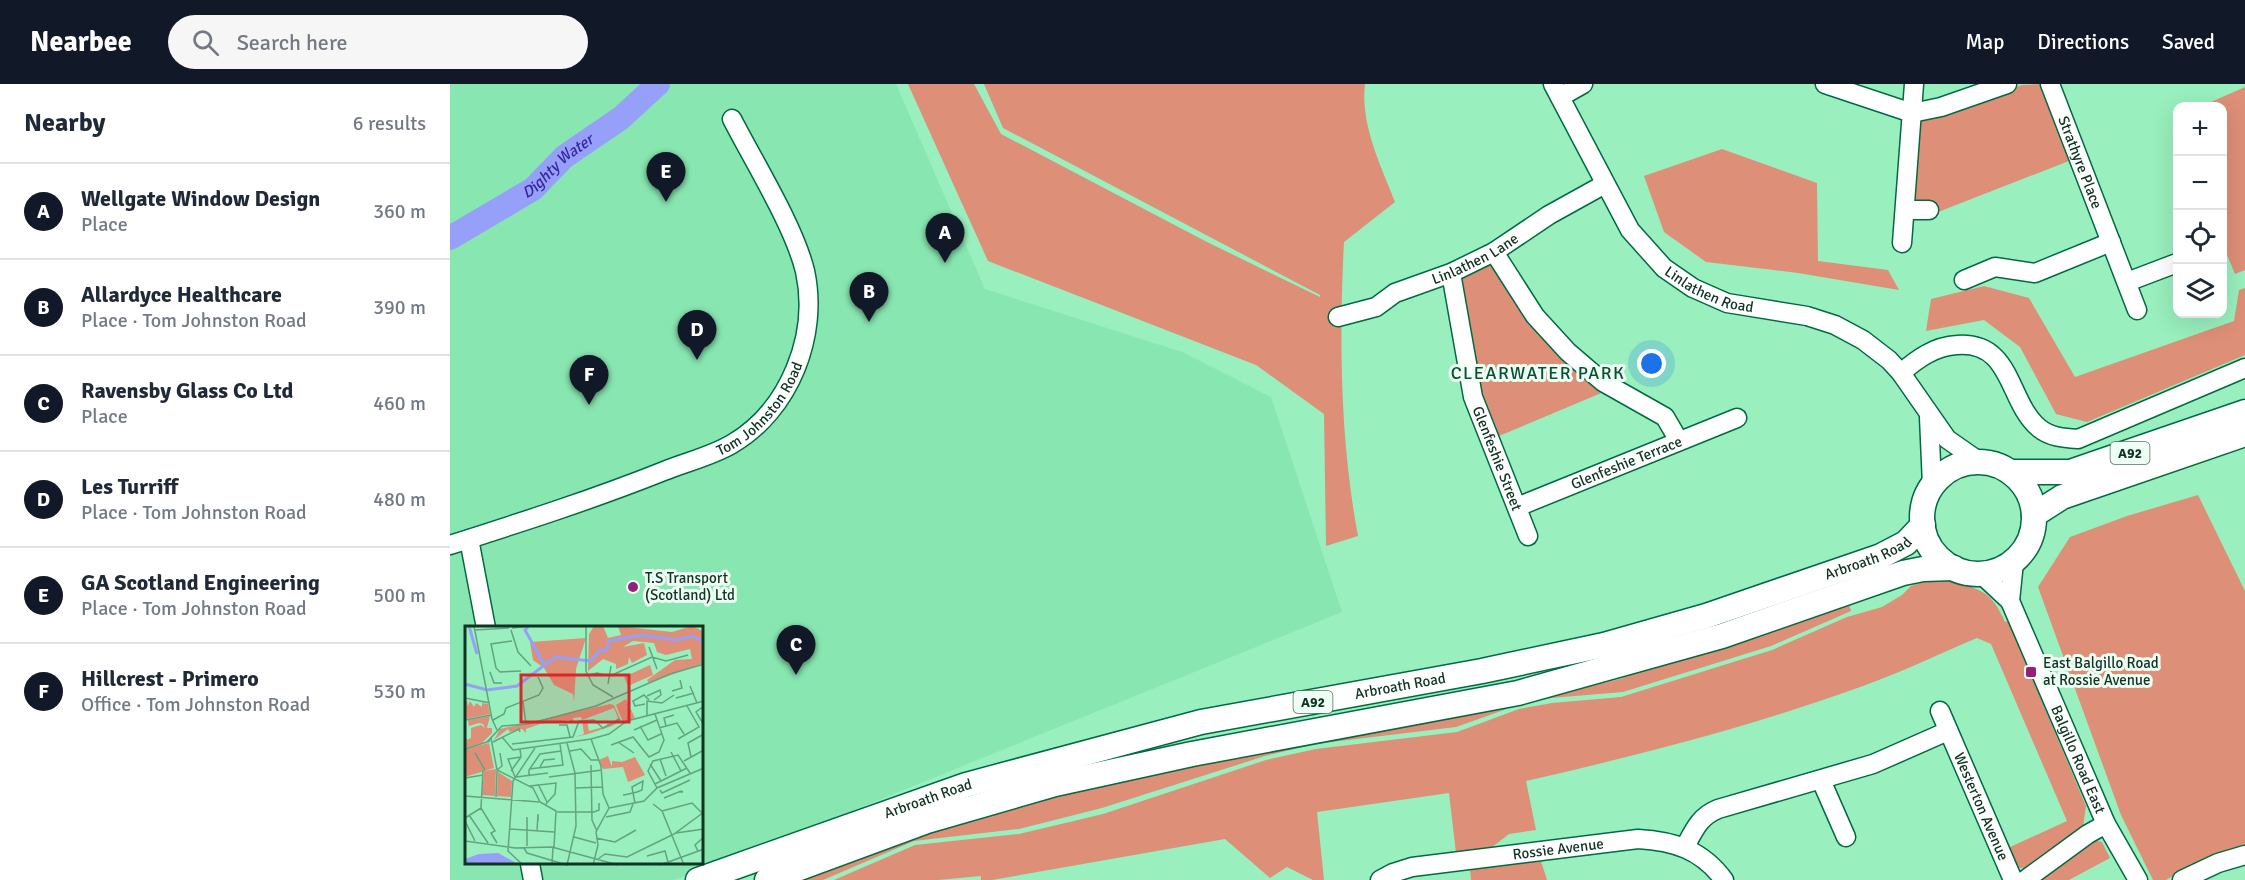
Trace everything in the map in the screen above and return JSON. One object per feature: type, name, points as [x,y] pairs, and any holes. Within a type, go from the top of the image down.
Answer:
[{"type":"main road","name":"A92","points":[[1980,462],[1996,465],[2010,472],[2070,472],[2245,412]]},
{"type":"main road","name":"A92","points":[[2034,515],[2062,497],[2245,434]]},
{"type":"main road","points":[[1923,525],[1923,511],[1932,485],[1953,468],[1980,462]]},
{"type":"main road","points":[[1981,574],[1998,570],[2014,561],[2025,548],[2033,533],[2034,515],[2028,491],[2010,472]]},
{"type":"main road","name":"A92","points":[[1923,525],[1933,551],[1954,568],[1981,574]]},
{"type":"main road","name":"Arbroath Road","points":[[698,880],[966,785],[1201,722],[1482,671],[1604,645],[1706,616],[1831,575],[1881,555],[1906,543],[1923,525]]},
{"type":"main road","name":"Arbroath Road","points":[[767,880],[927,821],[1055,784],[1192,754],[1518,693],[1722,636],[1903,573],[1923,569],[1954,568]]},
{"type":"street","points":[[1556,91],[1583,84]]},
{"type":"street","points":[[1826,84],[1912,113],[1941,107],[2007,84]]},
{"type":"street","points":[[1902,243],[1914,84]]},
{"type":"street","name":"Strathyre Place","points":[[2050,84],[2137,310]]},
{"type":"street","name":"Linlathen Road","points":[[1556,91],[1630,230],[1649,254],[1678,280],[1727,303],[1807,315],[1835,325],[1875,348],[1901,373],[1929,417],[1947,439],[1980,462]]},
{"type":"street","name":"Tom Johnston Road","points":[[450,545],[623,487],[732,444],[772,409],[788,384],[806,344],[809,306],[804,270],[792,237],[732,119]]},
{"type":"street","name":"Linlathen Lane","points":[[1338,317],[1376,307],[1395,293],[1451,273],[1494,252],[1549,215],[1605,184]]},
{"type":"street","points":[[1905,210],[1929,210]]},
{"type":"street","points":[[1964,280],[1995,267],[2035,273],[2111,242]]},
{"type":"street","points":[[1494,252],[1535,315],[1560,344],[1603,382],[1665,417],[1679,441]]},
{"type":"street","points":[[2127,282],[2174,264]]},
{"type":"street","name":"Glenfeshie Street","points":[[1451,273],[1470,388],[1528,536]]},
{"type":"street","points":[[1901,373],[1922,356],[1936,350],[1952,345],[1978,347],[1996,358],[2003,367],[2037,426],[2062,438],[2078,438],[2245,368]]},
{"type":"street","name":"Linlathen Road","points":[[1929,417],[1932,485]]},
{"type":"street","name":"Glenfeshie Terrace","points":[[1517,507],[1737,418]]},
{"type":"street","points":[[470,539],[486,626]]},
{"type":"street","name":"Balgillo Road East","points":[[2010,601],[2014,561]]},
{"type":"street","name":"Balgillo Road East","points":[[1981,574],[2010,601],[2106,824],[2138,880]]},
{"type":"street","name":"Westerton Avenue","points":[[1940,711],[2013,880]]},
{"type":"street","points":[[1685,847],[1706,814],[1874,764],[1948,731]]},
{"type":"street","points":[[1821,780],[1846,837]]},
{"type":"street","points":[[2025,880],[2088,834],[2106,824]]},
{"type":"street","name":"Rossie Avenue","points":[[1380,880],[1412,867],[1638,839],[1661,840],[1685,847],[1703,857],[1724,880]]},
{"type":"street","points":[[2182,880],[2218,863],[2245,855]]},
{"type":"street","points":[[530,865],[533,880]]},
{"type":"shaded area","points":[[450,84],[896,84],[985,289],[1182,352],[1271,397],[1342,612],[726,862],[673,880],[450,880]]},
{"type":"shaded area","points":[[908,84],[974,84],[1001,134],[1207,242],[1320,297],[1003,128],[984,84],[1365,84],[1364,99],[1369,129],[1395,202],[1344,242],[1342,389],[1344,427],[1358,536],[1326,546],[1324,414],[1256,365],[988,261]]},
{"type":"shaded area","points":[[2043,84],[2074,159],[1933,214],[1917,202],[1914,196],[1922,121],[2022,85]]},
{"type":"shaded area","points":[[2245,87],[2245,270],[2235,274],[2227,255],[2227,102],[2211,102]]},
{"type":"shaded area","points":[[1722,149],[1817,183],[1818,261],[1888,270],[1899,290],[1798,273],[1706,262],[1664,232],[1644,176]]},
{"type":"shaded area","points":[[1493,262],[1606,391],[1499,436],[1473,368],[1458,278]]},
{"type":"shaded area","points":[[1984,286],[2029,298],[2075,377],[2234,321],[2239,290],[2245,288],[2245,355],[2087,422],[2056,414],[2020,347],[1984,320],[1926,331],[1931,299]]},
{"type":"shaded area","points":[[2198,495],[2245,591],[2245,847],[2204,858],[2166,880],[2153,880],[2121,815],[2038,587],[2070,537],[2127,516]]},
{"type":"shaded area","points":[[1948,581],[1983,592],[1995,603],[2005,622],[2008,621],[2086,806],[2083,826],[2025,869],[2018,867],[2008,848],[2067,821],[1991,644],[1977,638],[1878,681],[1780,714],[1654,750],[1526,781],[1536,830],[1509,834],[1491,848],[1456,853],[1449,793],[1317,812],[1324,880],[1313,880],[1287,867],[1270,878],[1225,839],[992,880],[981,880],[981,876],[938,880],[834,880],[915,845],[1019,834],[1103,814],[1266,760],[1316,749],[1457,732],[1519,709],[1552,703],[1621,697],[1772,650],[1847,617],[1882,607],[1902,595],[1911,586],[1924,582]]},
{"type":"shaded area","points":[[1848,601],[1851,611],[1771,646],[1623,692],[1551,698],[1518,705],[1456,727],[1315,744],[1265,756],[1102,808],[1019,829],[914,841],[823,880],[786,880],[1056,790],[1547,691],[1596,685],[1620,679],[1693,651]]},
{"type":"shaded area","points":[[2095,840],[2102,842],[2110,858],[2069,880],[2036,880]]},
{"type":"shaded area","points":[[1541,861],[1547,880],[1471,880],[1470,869]]},
{"type":"waterway","name":"Dighty Water","points":[[450,238],[533,189],[564,157],[621,118],[658,84]]},
{"type":"place","name":"GA Scotland Engineering","points":[[666,202]]},
{"type":"place","name":"Wellgate Window Design","points":[[945,263]]},
{"type":"place","name":"Allardyce Healthcare","points":[[869,322]]},
{"type":"place","name":"Les Turriff","points":[[697,360]]},
{"type":"place","name":"Hillcrest - Primero","points":[[589,405]]},
{"type":"place","name":"T.S Transport (Scotland) Ltd","points":[[633,587]]},
{"type":"place","name":"East Balgillo Road at Rossie Avenue","points":[[2031,672]]},
{"type":"place","name":"Ravensby Glass Co Ltd","points":[[796,675]]},
{"type":"district","name":"CLEARWATER PARK","points":[[1538,373]]}]
